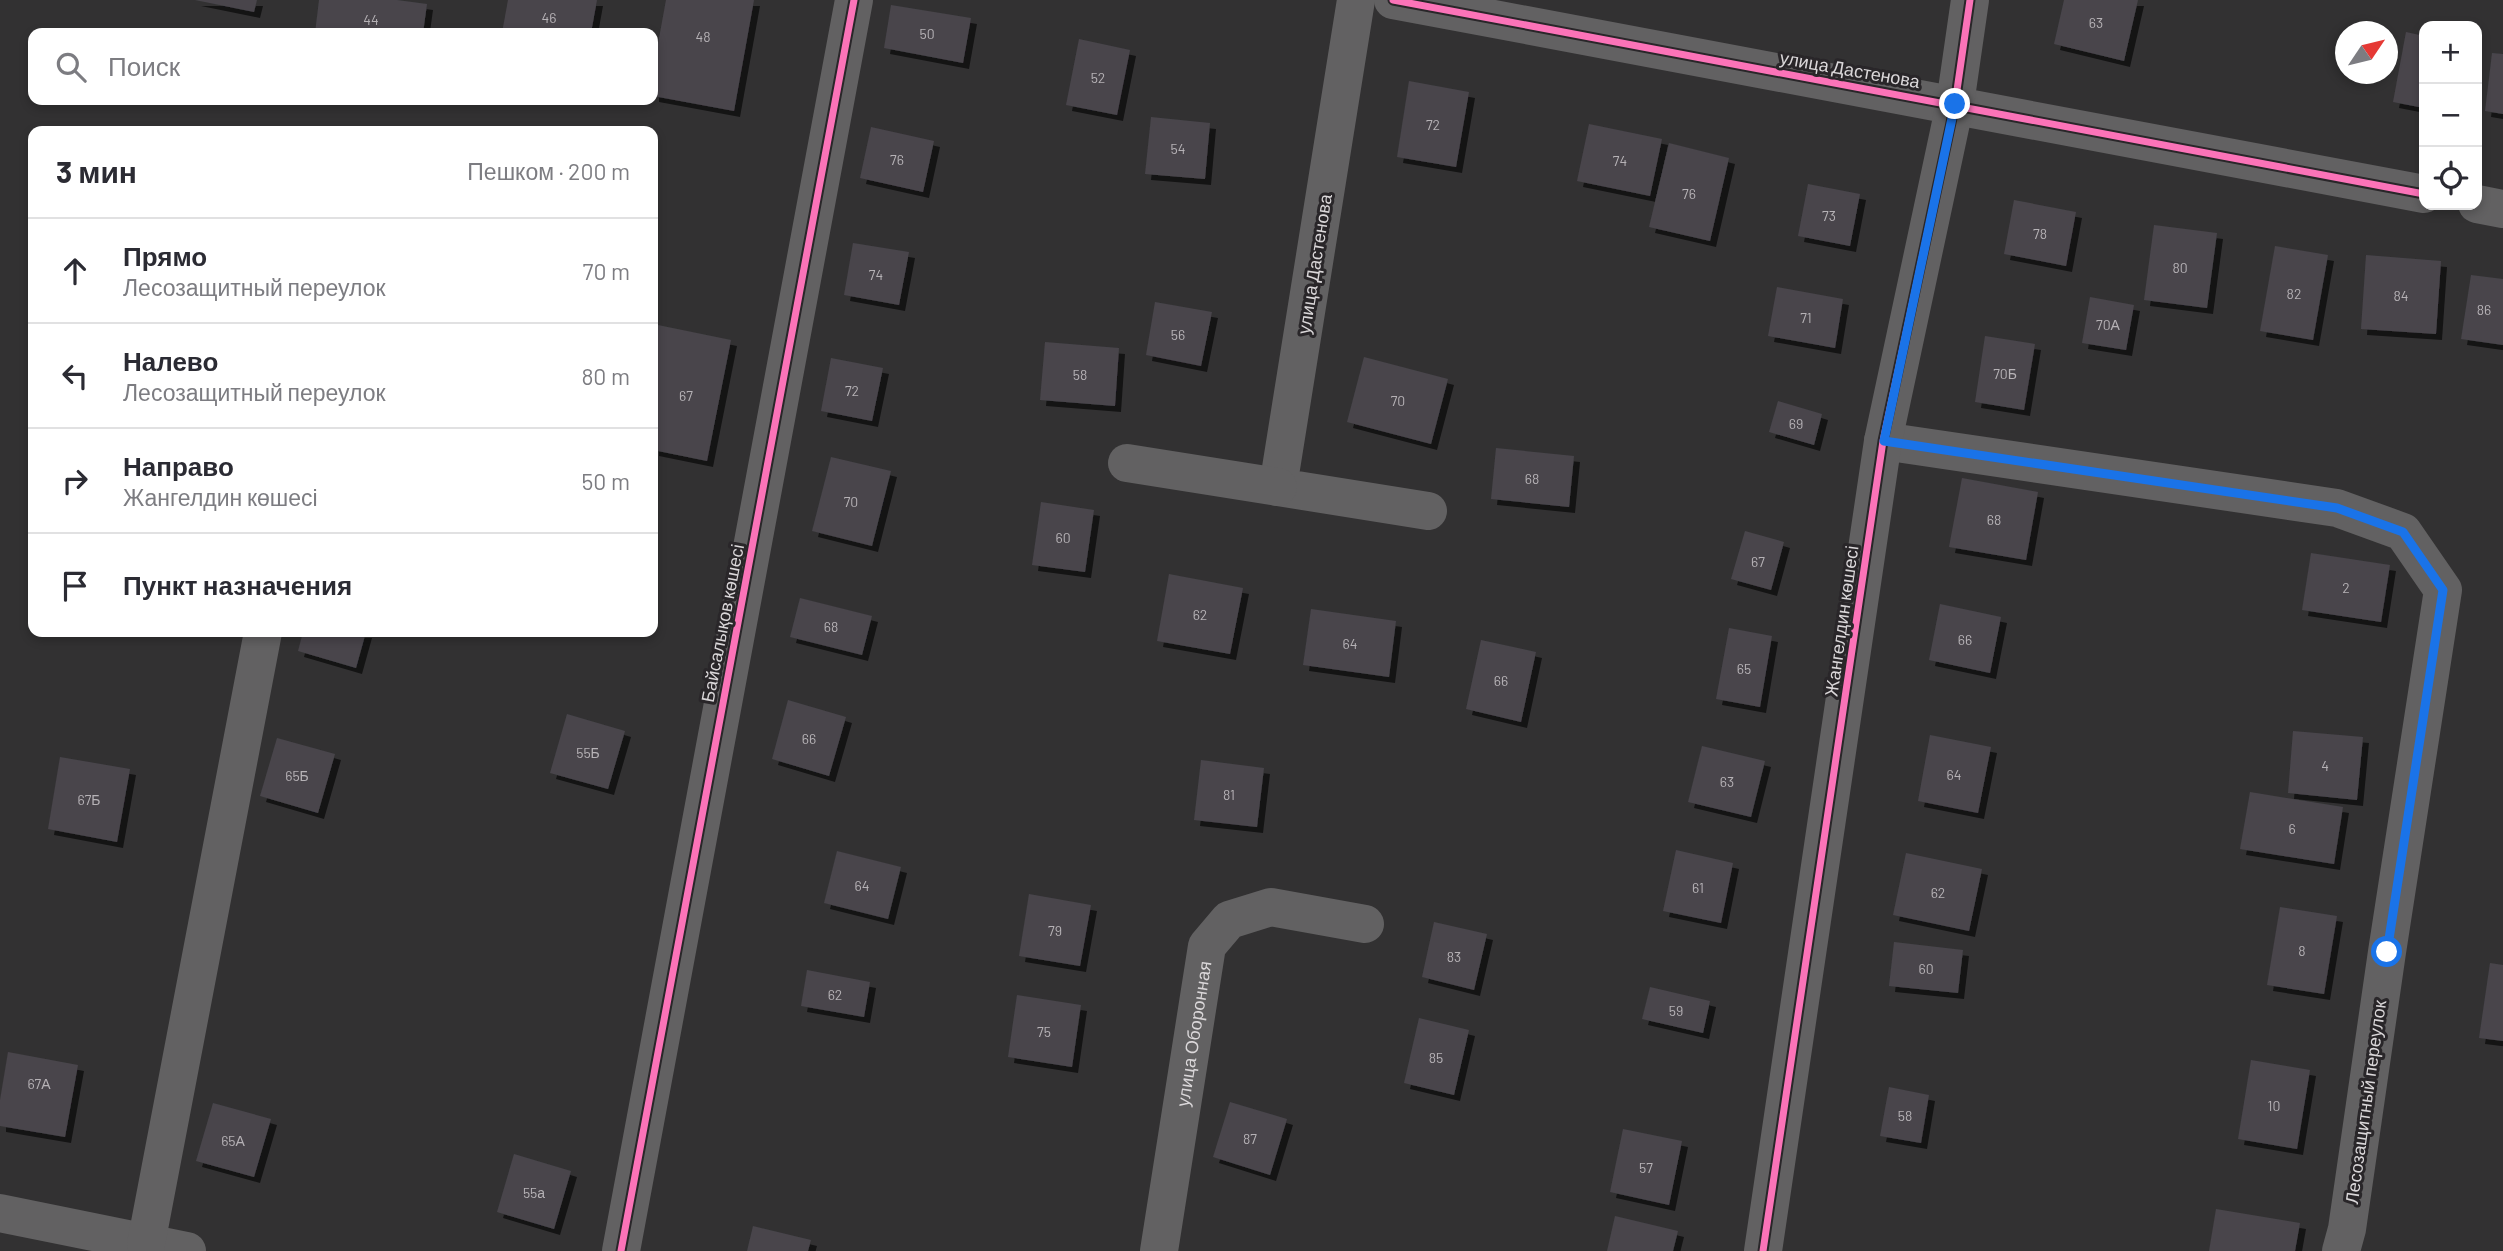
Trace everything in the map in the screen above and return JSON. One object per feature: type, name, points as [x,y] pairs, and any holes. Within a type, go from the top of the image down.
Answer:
[{"type":"street","name":"Байсалықов көшесі","points":[[621,1251],[854,0]]},
{"type":"street","name":"улица Дастенова","points":[[1278,487],[1356,0]]},
{"type":"street","name":"улица Дастенова","points":[[1393,0],[2419,193]]},
{"type":"street","name":"Жангелдин көшесі","points":[[1768,1250],[1884,441],[1955,104],[1970,0]]},
{"type":"street","points":[[2482,205],[2503,209]]},
{"type":"street","name":"Лесозащитный переулок","points":[[1884,441],[2337,508],[2403,532],[2443,590],[2347,1229],[2341,1251]]},
{"type":"street","points":[[1127,463],[1428,511]]},
{"type":"street","points":[[146,1244],[262,637]]},
{"type":"street","name":"улица Оборонная","points":[[1159,1251],[1207,946],[1228,920],[1271,907],[1365,924]]},
{"type":"street","points":[[0,1213],[187,1251]]},
{"type":"building","points":[[195,0],[257,0],[254,12]]},
{"type":"building","points":[[319,0],[397,0],[427,4],[424,28],[316,28]]},
{"type":"building","points":[[508,0],[597,0],[592,28],[503,28]]},
{"type":"building","points":[[666,0],[754,0],[734,111],[658,97],[658,44]]},
{"type":"building","points":[[2064,0],[2138,0],[2124,61],[2054,44]]},
{"type":"building","points":[[891,5],[971,18],[963,63],[884,48]]},
{"type":"building","points":[[2406,32],[2419,35],[2419,107],[2393,102]]},
{"type":"building","points":[[1079,39],[1130,50],[1117,115],[1066,105]]},
{"type":"building","points":[[2492,53],[2503,54],[2503,114],[2485,111]]},
{"type":"building","points":[[1409,81],[1469,92],[1456,167],[1397,157]]},
{"type":"building","points":[[1151,117],[1210,123],[1205,179],[1145,174]]},
{"type":"building","points":[[1589,124],[1662,139],[1650,196],[1577,181]]},
{"type":"building","points":[[871,127],[934,141],[923,192],[860,178]]},
{"type":"building","points":[[1669,143],[1729,158],[1710,241],[1649,227]]},
{"type":"building","points":[[1808,184],[1860,194],[1850,246],[1798,236]]},
{"type":"building","points":[[2014,200],[2076,212],[2066,266],[2004,254]]},
{"type":"building","points":[[2154,225],[2217,233],[2207,308],[2144,300]]},
{"type":"building","points":[[853,243],[909,252],[899,305],[844,295]]},
{"type":"building","points":[[2275,246],[2328,255],[2313,340],[2260,331]]},
{"type":"building","points":[[2366,255],[2441,261],[2436,334],[2361,329]]},
{"type":"building","points":[[2471,275],[2503,279],[2503,345],[2461,339]]},
{"type":"building","points":[[1777,287],[1843,299],[1835,348],[1768,336]]},
{"type":"building","points":[[2090,297],[2134,305],[2126,350],[2082,343]]},
{"type":"building","points":[[1155,302],[1212,312],[1201,366],[1146,355]]},
{"type":"building","points":[[658,325],[731,340],[707,461],[658,451]]},
{"type":"building","points":[[1985,336],[2035,344],[2024,410],[1975,402]]},
{"type":"building","points":[[1045,342],[1119,348],[1115,406],[1040,400]]},
{"type":"building","points":[[1364,357],[1448,379],[1431,444],[1347,422]]},
{"type":"building","points":[[831,358],[883,368],[872,421],[821,411]]},
{"type":"building","points":[[1778,401],[1822,414],[1814,445],[1769,432]]},
{"type":"building","points":[[1496,448],[1574,456],[1569,507],[1491,499]]},
{"type":"building","points":[[831,457],[891,471],[872,546],[812,531]]},
{"type":"building","points":[[1962,478],[2038,492],[2026,560],[1949,547]]},
{"type":"building","points":[[1041,502],[1094,510],[1085,572],[1032,565]]},
{"type":"building","points":[[1745,531],[1784,542],[1771,590],[1731,579]]},
{"type":"building","points":[[2311,553],[2390,565],[2381,622],[2302,610]]},
{"type":"building","points":[[1169,574],[1243,588],[1230,654],[1157,641]]},
{"type":"building","points":[[800,598],[872,616],[862,655],[790,637]]},
{"type":"building","points":[[1940,604],[2001,617],[1990,673],[1929,660]]},
{"type":"building","points":[[1311,609],[1396,621],[1389,677],[1303,665]]},
{"type":"building","points":[[1729,628],[1772,636],[1760,707],[1716,699]]},
{"type":"building","points":[[302,637],[365,637],[356,668],[298,651]]},
{"type":"building","points":[[1481,640],[1536,652],[1521,722],[1466,709]]},
{"type":"building","points":[[788,700],[846,717],[829,776],[772,759]]},
{"type":"building","points":[[567,714],[625,731],[608,789],[550,773]]},
{"type":"building","points":[[2293,731],[2363,737],[2357,800],[2288,793]]},
{"type":"building","points":[[1930,735],[1991,747],[1978,813],[1918,801]]},
{"type":"building","points":[[277,738],[335,754],[318,813],[260,796]]},
{"type":"building","points":[[1702,746],[1765,761],[1751,817],[1688,802]]},
{"type":"building","points":[[60,757],[130,769],[117,842],[48,829]]},
{"type":"building","points":[[1201,760],[1264,768],[1257,827],[1194,820]]},
{"type":"building","points":[[2250,792],[2343,807],[2334,864],[2240,849]]},
{"type":"building","points":[[1676,850],[1733,863],[1721,923],[1663,911]]},
{"type":"building","points":[[837,851],[901,867],[888,919],[824,903]]},
{"type":"building","points":[[1906,853],[1982,869],[1969,931],[1893,915]]},
{"type":"building","points":[[1029,894],[1091,905],[1080,966],[1019,956]]},
{"type":"building","points":[[2280,907],[2337,916],[2324,994],[2267,985]]},
{"type":"building","points":[[1434,922],[1487,934],[1474,990],[1422,977]]},
{"type":"building","points":[[1894,942],[1963,950],[1958,993],[1889,986]]},
{"type":"building","points":[[2490,963],[2503,965],[2503,1041],[2479,1038]]},
{"type":"building","points":[[807,970],[870,982],[864,1017],[801,1006]]},
{"type":"building","points":[[1650,987],[1710,1001],[1703,1033],[1642,1019]]},
{"type":"building","points":[[1017,995],[1081,1005],[1072,1067],[1008,1057]]},
{"type":"building","points":[[1419,1018],[1469,1030],[1454,1095],[1404,1083]]},
{"type":"building","points":[[8,1052],[78,1065],[65,1137],[0,1126],[0,1100]]},
{"type":"building","points":[[2251,1060],[2310,1070],[2297,1149],[2238,1139]]},
{"type":"building","points":[[1889,1087],[1929,1095],[1921,1143],[1880,1136]]},
{"type":"building","points":[[1230,1102],[1287,1119],[1270,1175],[1213,1157]]},
{"type":"building","points":[[213,1103],[271,1119],[254,1177],[196,1161]]},
{"type":"building","points":[[1623,1129],[1682,1141],[1669,1205],[1610,1192]]},
{"type":"building","points":[[514,1154],[571,1171],[554,1229],[497,1212]]},
{"type":"building","points":[[2216,1209],[2300,1223],[2295,1251],[2209,1251]]},
{"type":"building","points":[[1615,1216],[1678,1231],[1673,1251],[1607,1251]]},
{"type":"building","points":[[753,1226],[811,1240],[808,1251],[747,1251]]},
{"type":"cycle path","points":[[621,1251],[854,0]]},
{"type":"cycle path","points":[[1393,0],[2419,193]]},
{"type":"cycle path","points":[[1763,1251],[1883,441],[1955,104],[1970,0]]},
{"type":"route","points":[[1955,104],[1884,441],[2337,508],[2403,532],[2443,590],[2387,952]]}]
